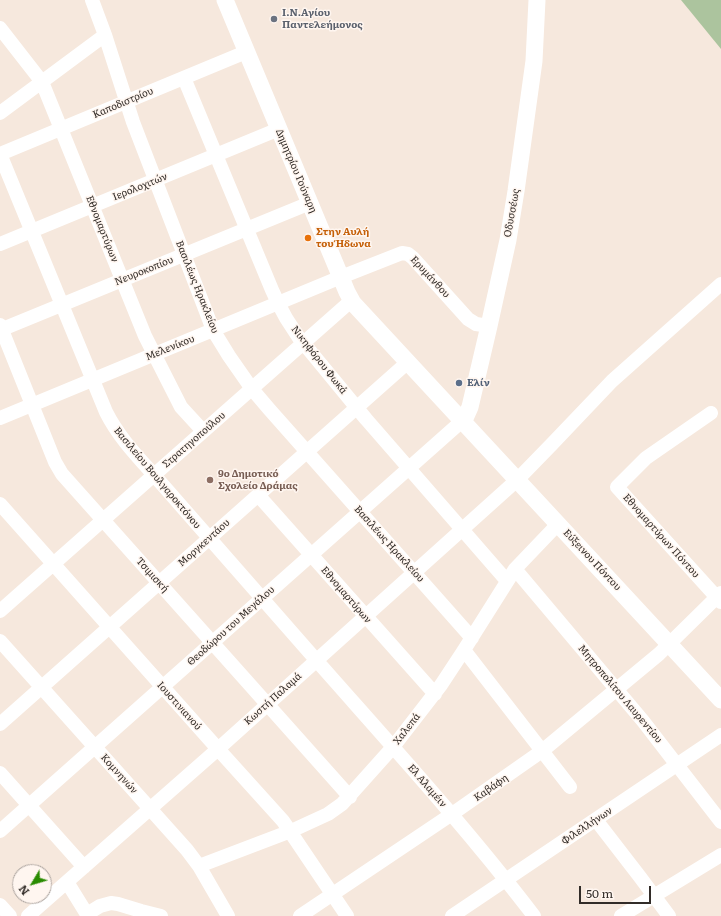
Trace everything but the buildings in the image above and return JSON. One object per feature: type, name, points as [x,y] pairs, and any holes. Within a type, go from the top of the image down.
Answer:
[{"type":"main road","name":"Δημητρίου Γούναρη","points":[[225,0],[352,300],[462,421]]},
{"type":"main road","name":"Οδυσσέως","points":[[462,421],[469,411],[508,240],[534,61],[537,0]]},
{"type":"main road","name":"Εύξεινου Πόντου","points":[[462,421],[721,700]]},
{"type":"street","name":"Βασιλέως Ηρακλείου","points":[[92,0],[105,34],[133,122],[213,330],[252,389],[414,572],[468,644],[542,752],[570,787]]},
{"type":"street","name":"Εθνομαρτύρων","points":[[0,28],[42,82],[145,336],[181,407],[203,432]]},
{"type":"street","points":[[0,113],[105,34]]},
{"type":"street","name":"Καποδιστρίου","points":[[0,154],[246,52]]},
{"type":"street","name":"Νικηφόρου Φωκά","points":[[184,78],[246,229],[278,303],[289,323],[303,343],[357,408],[507,581]]},
{"type":"street","name":"Ιερολοχιτών","points":[[0,244],[279,129]]},
{"type":"street","name":"Βασιλείου Βουλγαροκτόνου","points":[[0,154],[106,412],[114,428],[316,660]]},
{"type":"street","name":"Νευροκοπίου","points":[[1,328],[62,305],[310,203]]},
{"type":"street","name":"Ερυμάνθου","points":[[341,277],[400,253],[406,253],[413,258],[468,319],[476,324],[489,326]]},
{"type":"street","name":"Μελενίκου","points":[[0,418],[341,277]]},
{"type":"street","name":"Κωστή Παλαμά","points":[[28,916],[218,749],[517,480],[612,381],[721,284]]},
{"type":"street","name":"Στρατηγοπούλου","points":[[0,611],[352,300]]},
{"type":"street","name":"Τσιμισκή","points":[[1,328],[62,474],[350,797]]},
{"type":"street","name":"Μοργκεντάου","points":[[0,724],[408,362]]},
{"type":"street","name":"Εθνομαρτύρων Πόντου","points":[[711,413],[646,458],[617,487],[720,598]]},
{"type":"street","name":"Θεοδώρου του Μεγάλου","points":[[0,831],[462,421]]},
{"type":"street","name":"Εθνομαρτύρων","points":[[258,495],[435,694]]},
{"type":"street","name":"Ιουστινιανού","points":[[0,504],[278,815],[291,831],[347,916]]},
{"type":"street","name":"Χαλεπά","points":[[199,866],[291,831],[328,814],[350,797],[393,747],[435,694],[515,569],[558,524]]},
{"type":"street","name":"Μητροπολίτου Λαυρεντίου","points":[[515,569],[643,721],[721,822]]},
{"type":"street","name":"Καβάφη","points":[[300,916],[542,752],[660,654],[720,598]]},
{"type":"street","name":"Κομνηνών","points":[[0,641],[187,850],[199,866],[222,914]]},
{"type":"street","name":"Ελ Αλαμέιν","points":[[316,660],[452,814],[534,916]]},
{"type":"street","name":"Φιλελλήνων","points":[[452,916],[721,735]]},
{"type":"street","points":[[0,773],[84,867]]},
{"type":"street","points":[[596,820],[669,916]]},
{"type":"street","points":[[621,916],[721,855]]},
{"type":"street","points":[[67,882],[87,915],[100,906],[111,903],[161,916]]},
{"type":"street","points":[[0,905],[10,916]]},
{"type":"green space","points":[[681,0],[721,0],[721,49]]},
{"type":"place","name":"Ι.Ν.Αγίου Παντελεήμονος","points":[[274,19]]},
{"type":"place","name":"Στην Αυλή του Ήδωνα","points":[[308,238]]},
{"type":"place","name":"Ελίν","points":[[459,383]]},
{"type":"place","name":"9ο Δημοτικό Σχολείο Δράμας","points":[[210,480]]}]
